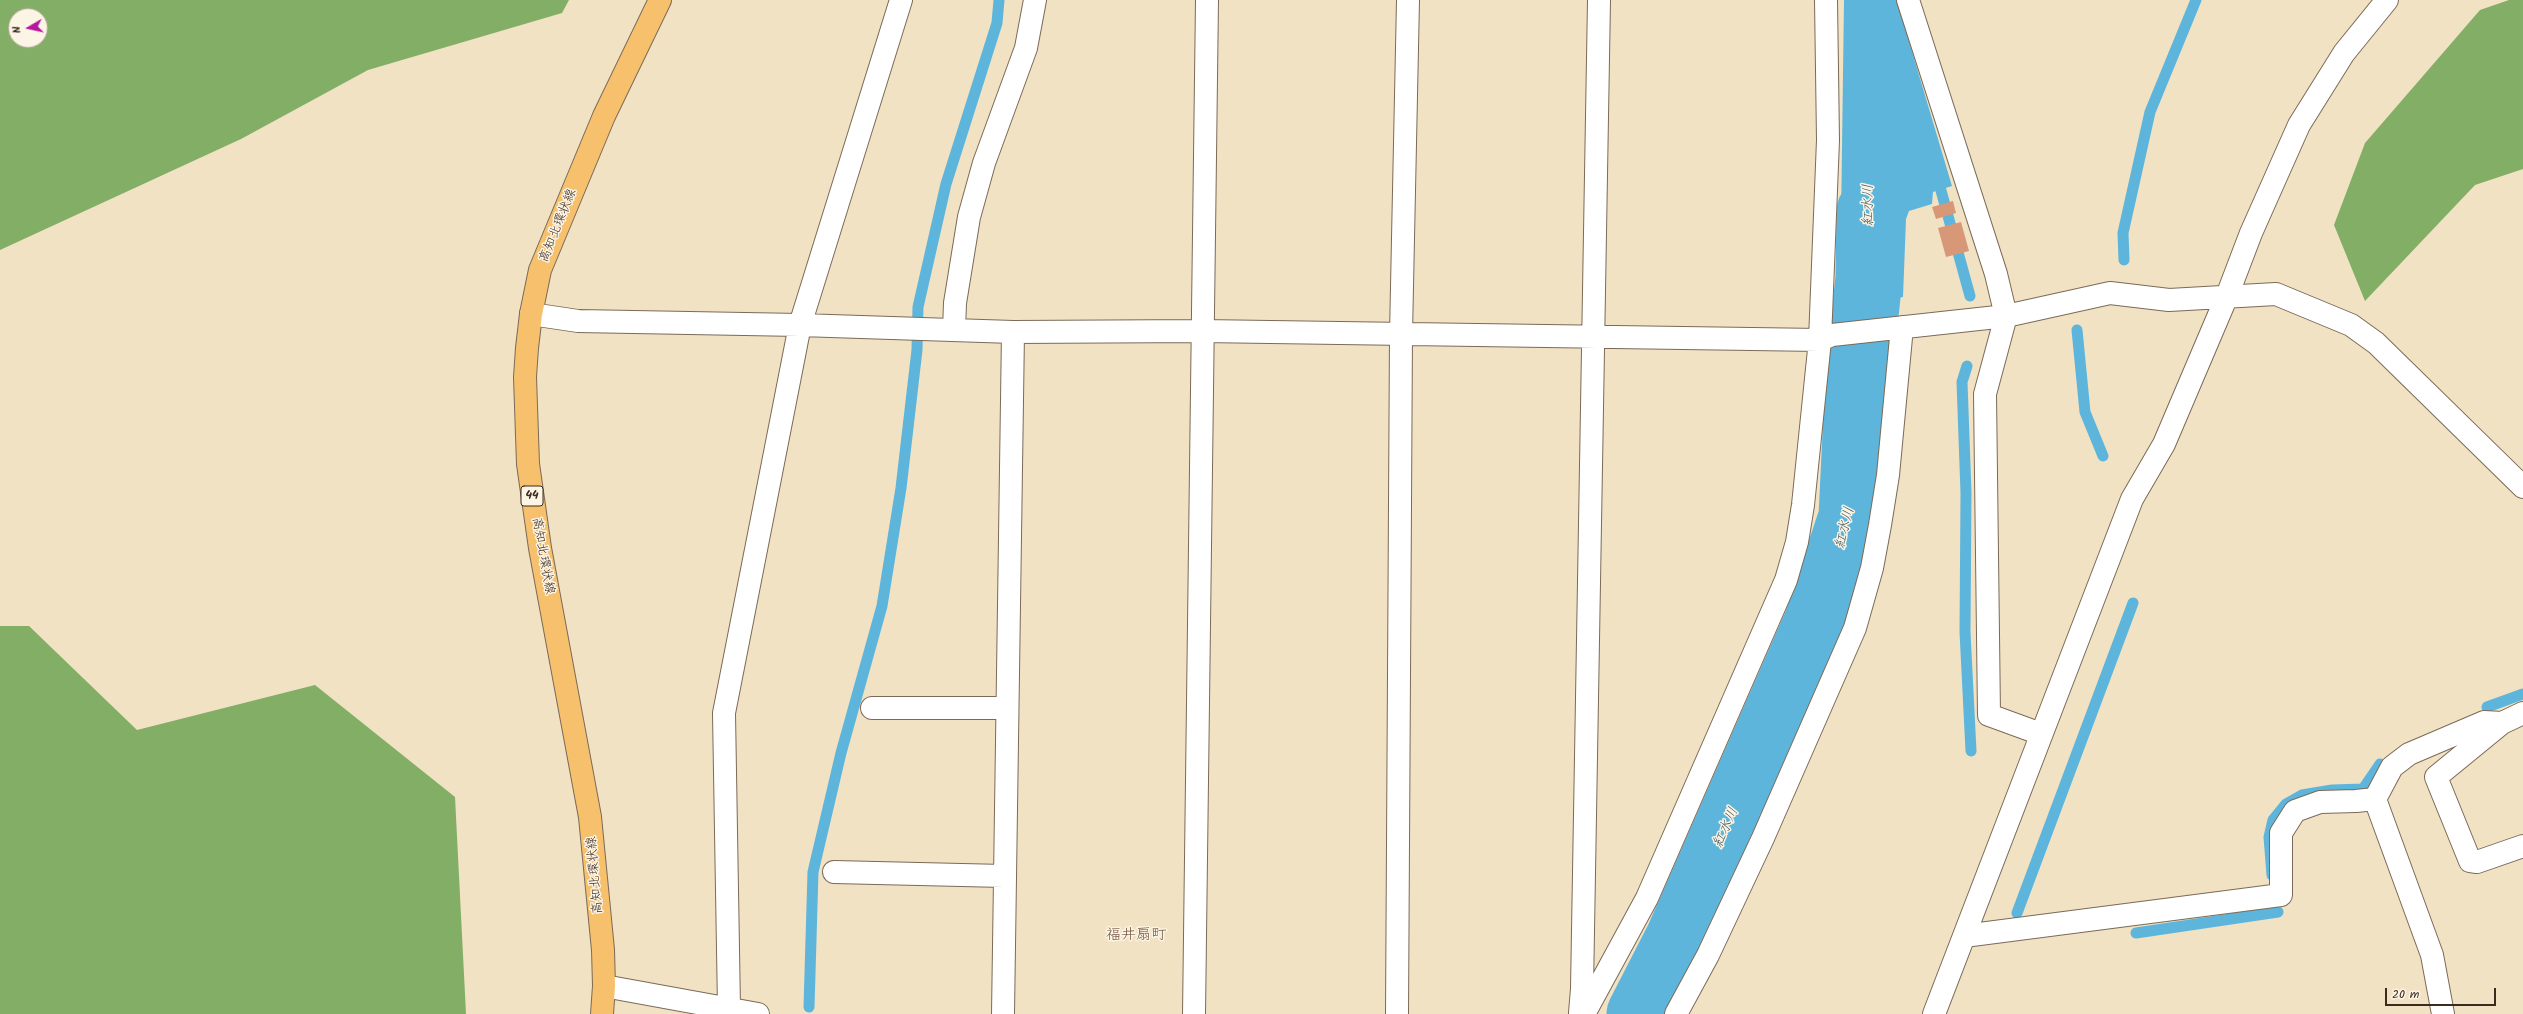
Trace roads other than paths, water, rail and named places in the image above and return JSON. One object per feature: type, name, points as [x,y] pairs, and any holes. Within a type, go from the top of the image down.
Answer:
[{"type":"main road","name":"高知北環状線","points":[[602,1014],[604,986],[590,817],[540,548],[528,464],[525,377],[531,314],[540,270],[604,116],[660,0]]},
{"type":"street","points":[[729,1008],[724,713],[800,325],[902,0]]},
{"type":"street","points":[[945,330],[955,303],[969,217],[984,163],[1026,48],[1035,0]]},
{"type":"street","points":[[1194,1014],[1207,0]]},
{"type":"street","points":[[1397,1014],[1401,334],[1408,0]]},
{"type":"street","points":[[1580,1014],[1582,989],[1599,0]]},
{"type":"street","points":[[1584,1014],[1647,898],[1786,580],[1797,542],[1826,338],[1828,140],[1826,0]]},
{"type":"street","points":[[1908,0],[1996,274],[2006,316],[1985,394],[1989,715],[2041,734]]},
{"type":"street","points":[[1934,1014],[2132,499],[2164,444],[2227,296],[2251,232],[2299,125],[2344,53],[2387,0]]},
{"type":"street","points":[[531,314],[578,321],[800,325],[1013,332],[1202,331],[1593,337],[1826,338],[1899,327],[2006,316],[2110,293],[2169,300],[2276,294],[2351,326],[2376,343],[2523,487]]},
{"type":"street","points":[[1676,1014],[1708,955],[1767,831],[1855,628],[1872,568],[1880,525],[1899,327]]},
{"type":"street","points":[[1003,1014],[1006,708],[1013,332]]},
{"type":"street","points":[[872,708],[1006,708]]},
{"type":"street","points":[[2523,712],[2502,724],[2436,777],[2470,861],[2477,862],[2523,847]]},
{"type":"street","points":[[2443,1014],[2432,955],[2375,798],[2392,767],[2409,754],[2484,722],[2502,724]]},
{"type":"street","points":[[1964,936],[2281,895],[2281,833],[2296,811],[2320,802],[2356,801],[2375,798]]},
{"type":"street","points":[[834,872],[1004,876]]},
{"type":"street","points":[[604,986],[758,1014]]},
{"type":"water","points":[[1844,0],[1900,0],[1908,38],[1952,186],[1933,192],[1932,204],[1909,211],[1906,219],[1903,297],[1853,305],[1840,293]]},
{"type":"waterway","points":[[809,1007],[813,872],[841,753],[882,606],[901,488],[917,350],[918,307],[946,184],[997,23],[999,0]]},
{"type":"waterway","points":[[2124,260],[2123,233],[2150,112],[2196,0]]},
{"type":"waterway","points":[[1937,176],[1970,296]]},
{"type":"waterway","name":"紅水川","points":[[1640,1014],[1679,938],[1817,623],[1852,517],[1859,371],[1869,278],[1870,211]]},
{"type":"waterway","points":[[2077,330],[2085,412],[2103,456]]},
{"type":"waterway","points":[[1967,366],[1962,382],[1966,493],[1965,632],[1971,751]]},
{"type":"waterway","points":[[2017,913],[2133,603]]},
{"type":"waterway","points":[[2487,707],[2523,694]]},
{"type":"waterway","points":[[2272,875],[2269,837],[2273,820],[2286,804],[2302,795],[2332,790],[2363,789],[2380,764]]},
{"type":"waterway","points":[[2136,933],[2278,912]]},
{"type":"district","name":"福井扇町","points":[[1136,936]]}]
